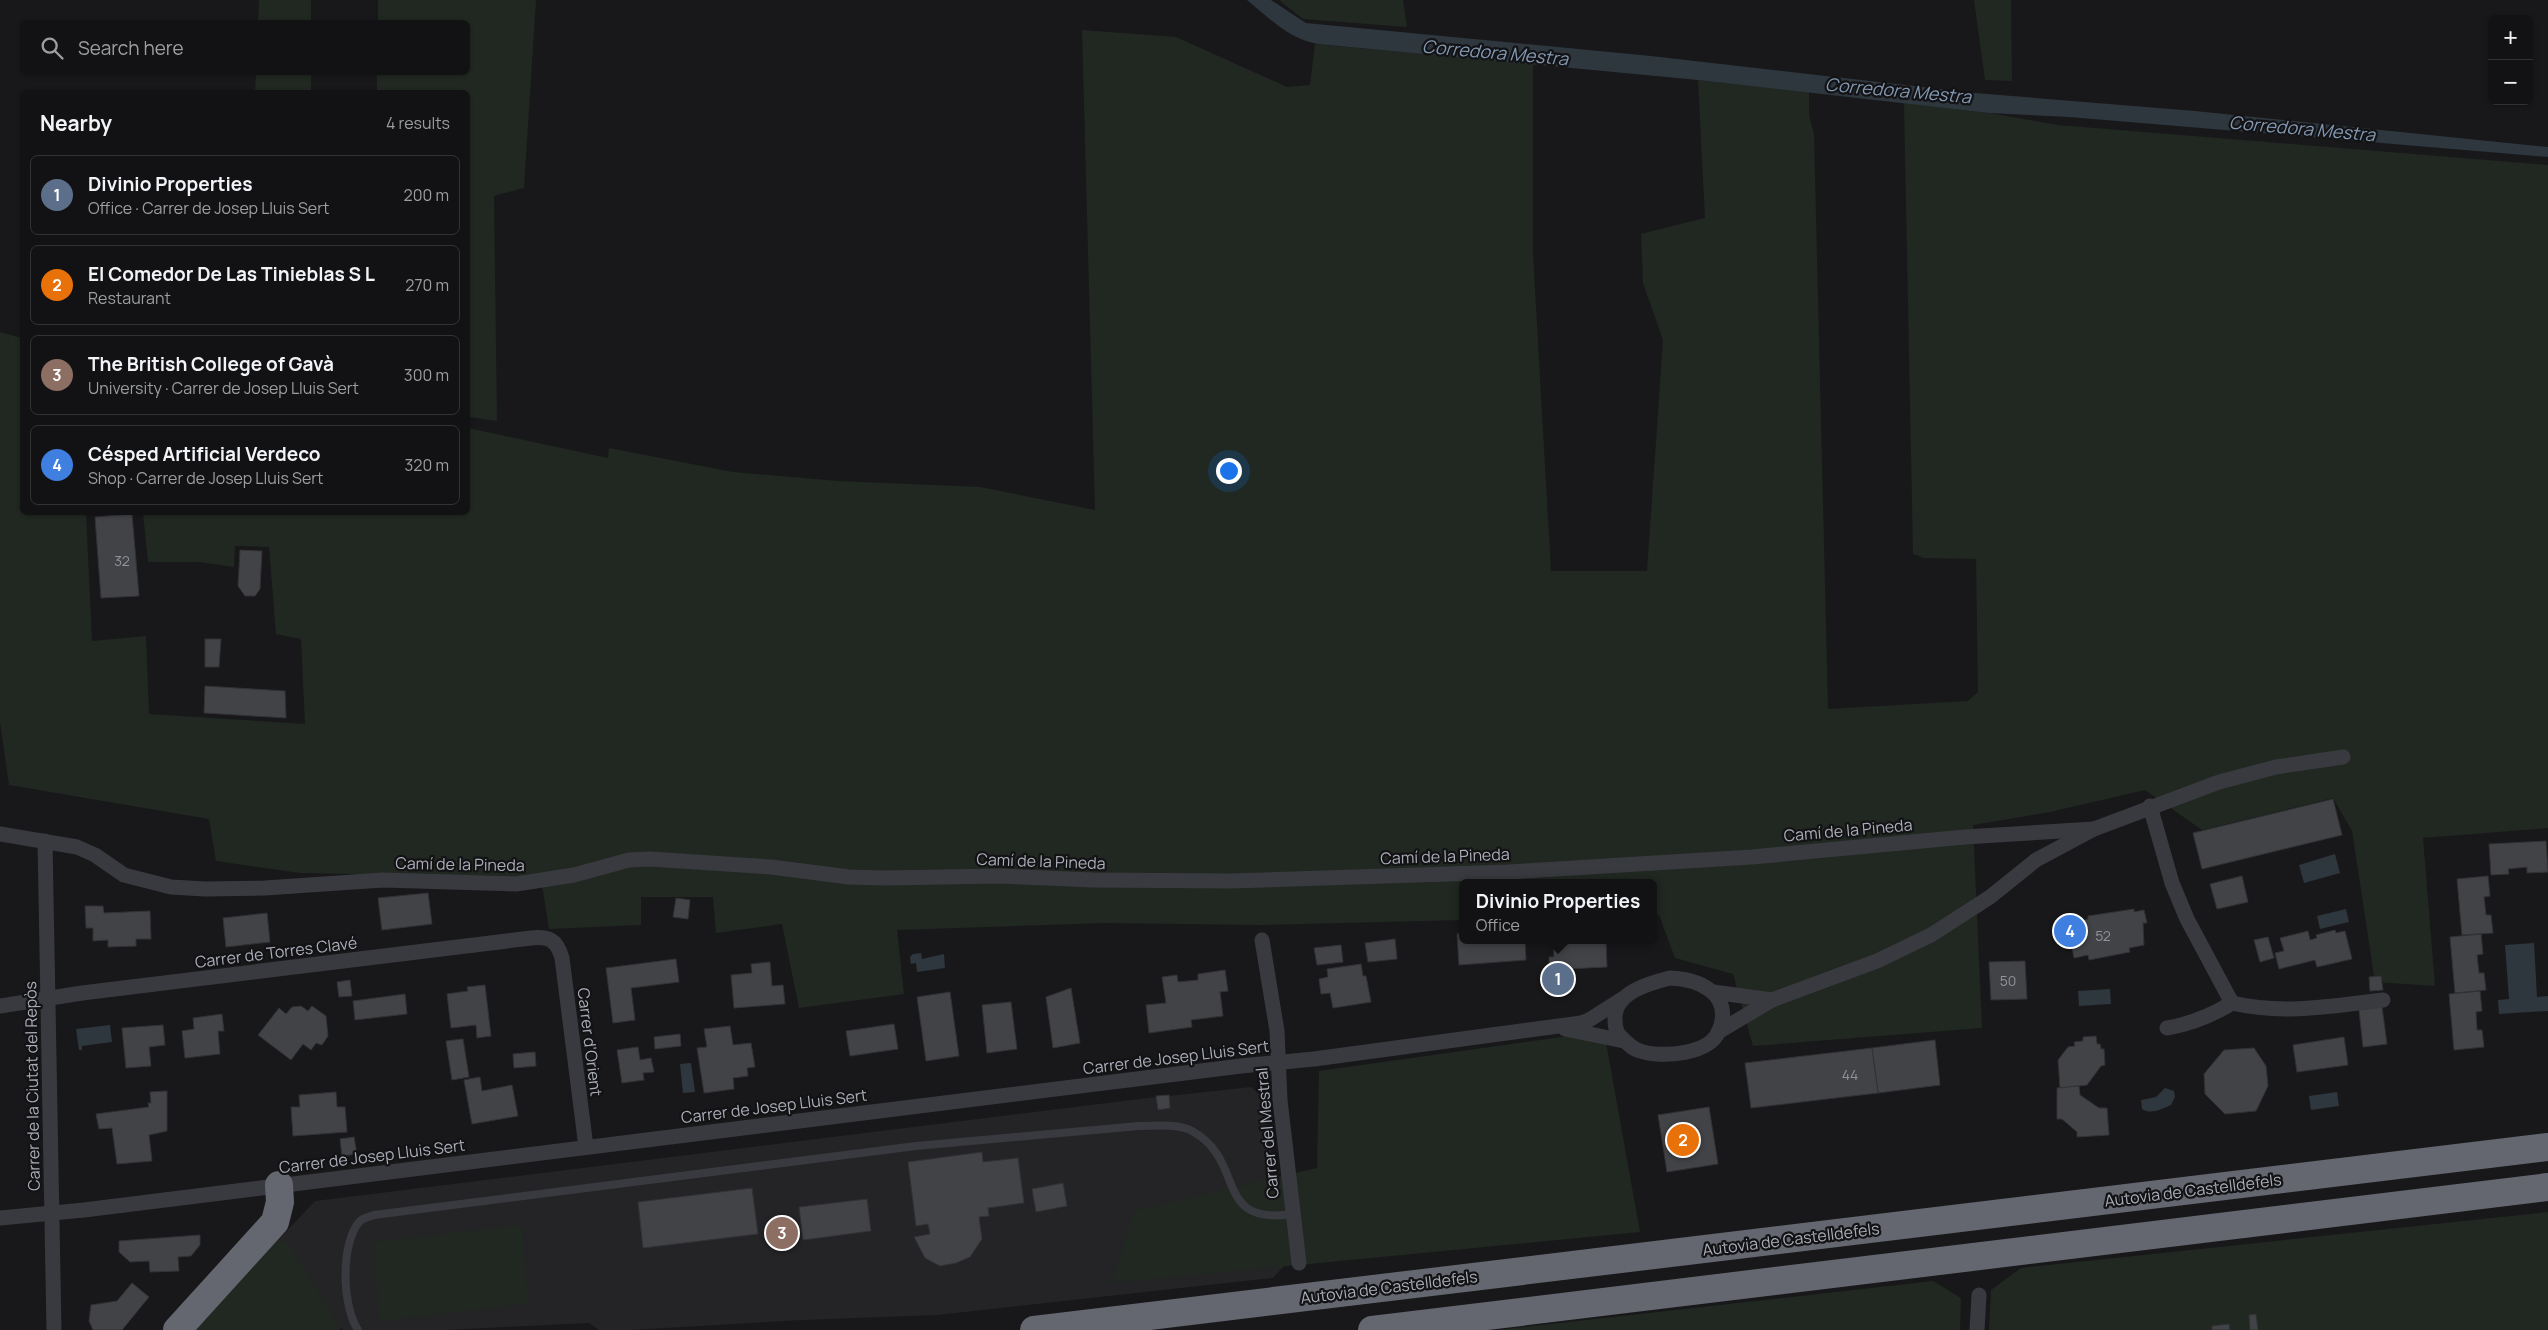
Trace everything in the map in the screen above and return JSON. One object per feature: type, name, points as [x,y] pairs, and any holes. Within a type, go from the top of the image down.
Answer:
[{"type":"highway","name":"Autovia de Castelldefels","points":[[1034,1330],[2548,1147]]},
{"type":"highway","points":[[177,1330],[275,1222],[280,1202],[279,1186]]},
{"type":"highway","points":[[1372,1330],[2548,1187]]},
{"type":"street","name":"Carrer de Josep Lluis Sert","points":[[1551,1027],[1624,1041],[1636,1050],[1650,1054],[1671,1055],[1689,1052],[1703,1046],[1718,1032],[1772,1000],[1877,962],[1931,935],[1990,897],[2036,860],[2094,829],[2150,806],[2219,782],[2276,767],[2343,757]]},
{"type":"street","points":[[2150,806],[2172,883],[2187,919],[2232,1003]]},
{"type":"street","name":"Camí de la Pineda","points":[[0,834],[77,847],[95,855],[124,875],[171,887],[205,889],[265,888],[383,880],[516,884],[574,875],[630,860],[771,867],[875,878],[1001,876],[1093,880],[1231,881],[1509,872],[1752,857],[1965,837],[2094,829]]},
{"type":"street","name":"Carrer de la Ciutat del Repòs","points":[[45,842],[54,1330]]},
{"type":"street","name":"Carrer de Torres Clavé","points":[[0,1006],[48,998],[542,936],[556,942]]},
{"type":"street","name":"Carrer del Mestral","points":[[1262,940],[1277,1031],[1280,1100],[1299,1263]]},
{"type":"street","name":"Carrer d'Orient","points":[[556,942],[562,958],[586,1147]]},
{"type":"street","name":"Carrer de Josep Lluis Sert","points":[[0,1218],[279,1186],[1551,1027],[1589,1020],[1650,983],[1670,978],[1686,979],[1701,983],[1714,992],[1772,1000]]},
{"type":"street","points":[[1714,992],[1720,1003],[1722,1018],[1718,1032]]},
{"type":"street","points":[[1622,999],[1615,1012],[1615,1023],[1617,1032],[1624,1041]]},
{"type":"street","points":[[2167,1028],[2184,1025],[2211,1016],[2232,1003],[2256,1009],[2287,1011],[2383,1000]]},
{"type":"street","points":[[1978,1330],[1979,1295]]},
{"type":"lane","points":[[358,1330],[346,1301],[345,1268],[353,1232],[360,1220],[374,1215],[916,1146],[1129,1127],[1169,1126],[1191,1130],[1206,1142],[1226,1169],[1238,1201],[1248,1211],[1269,1217],[1293,1214]]},
{"type":"shaded area","points":[[259,0],[311,0],[311,20],[258,20]]},
{"type":"shaded area","points":[[378,0],[536,0],[524,188],[494,196],[497,421],[470,417],[470,90],[377,90],[377,75],[470,75],[470,20],[378,20]]},
{"type":"shaded area","points":[[1279,0],[1403,0],[1407,27],[1303,19]]},
{"type":"shaded area","points":[[1974,0],[2011,0],[2012,81],[1985,80]]},
{"type":"shaded area","points":[[1082,30],[1176,37],[1287,87],[1310,85],[1315,44],[1533,64],[1533,254],[1551,571],[1647,571],[1663,340],[1643,283],[1641,234],[1705,218],[1698,80],[1809,92],[1809,115],[1814,134],[1828,709],[1968,701],[1978,692],[1976,559],[1924,558],[1913,554],[1904,103],[1989,113],[2058,125],[2548,165],[2548,828],[2423,838],[2435,986],[2375,982],[2352,831],[2333,798],[2202,830],[2145,790],[2050,812],[1973,825],[1982,1028],[1753,1046],[1733,974],[1675,958],[1659,915],[1657,915],[1657,879],[1459,879],[1459,920],[1260,925],[1104,923],[897,930],[904,994],[799,1008],[782,924],[716,933],[713,897],[641,897],[641,925],[549,929],[541,878],[300,873],[216,861],[209,819],[9,785],[0,722],[0,332],[20,337],[20,515],[86,515],[92,641],[146,636],[149,714],[305,724],[301,639],[276,634],[269,547],[235,546],[234,567],[199,562],[148,562],[143,515],[470,515],[470,428],[608,458],[609,448],[733,472],[838,481],[980,487],[1095,510]]},
{"type":"shaded area","points":[[256,75],[311,75],[311,90],[255,90]]},
{"type":"shaded area","points":[[1604,1031],[1640,1232],[1112,1283],[1134,1211],[1317,1168],[1319,1071]]},
{"type":"shaded area","points":[[1251,1087],[1265,1099],[1284,1266],[1273,1278],[937,1315],[802,1320],[631,1330],[599,1330],[589,1323],[446,1330],[344,1330],[259,1286],[246,1274],[315,1201],[1156,1097],[1158,1110],[1170,1108],[1169,1096]]},
{"type":"shaded area","points":[[2548,1212],[2548,1330],[1989,1330],[1991,1290],[2021,1268]]},
{"type":"shaded area","points":[[522,1225],[528,1304],[380,1321],[373,1242]]},
{"type":"shaded area","points":[[276,1239],[290,1245],[341,1330],[193,1330]]},
{"type":"shaded area","points":[[1933,1281],[1961,1298],[1960,1330],[1497,1330]]},
{"type":"water","name":"Corredora Mestra","points":[[1247,0],[1271,0],[1306,23],[1651,56],[1975,93],[2195,111],[2548,147],[2548,157],[2069,117],[1989,113],[1698,80],[1318,44],[1308,42],[1289,33]]},
{"type":"water","points":[[2335,854],[2340,873],[2304,883],[2299,865]]},
{"type":"water","points":[[2346,909],[2349,922],[2320,929],[2317,916]]},
{"type":"water","points":[[2534,943],[2537,997],[2548,996],[2548,1011],[2499,1014],[2498,1000],[2509,999],[2505,945]]},
{"type":"water","points":[[921,953],[922,959],[944,954],[945,968],[917,972],[916,963],[911,964],[910,957],[913,954]]},
{"type":"water","points":[[2110,989],[2111,1004],[2079,1006],[2078,991]]},
{"type":"water","points":[[110,1025],[112,1042],[82,1046],[82,1050],[79,1050],[76,1029]]},
{"type":"water","points":[[691,1063],[695,1092],[683,1093],[680,1064]]},
{"type":"water","points":[[2165,1088],[2174,1091],[2175,1097],[2171,1105],[2153,1111],[2142,1109],[2141,1100],[2156,1097]]},
{"type":"water","points":[[2337,1092],[2339,1106],[2311,1110],[2309,1096]]},
{"type":"building","points":[[132,515],[139,596],[101,598],[95,517]]},
{"type":"building","points":[[240,550],[262,551],[260,589],[255,596],[245,596],[238,586]]},
{"type":"building","points":[[205,639],[221,639],[219,667],[205,667]]},
{"type":"building","points":[[205,686],[285,691],[286,718],[204,713]]},
{"type":"building","points":[[2333,799],[2342,835],[2202,869],[2193,833]]},
{"type":"building","points":[[2546,841],[2548,872],[2527,873],[2527,867],[2508,869],[2509,874],[2491,875],[2489,844]]},
{"type":"building","points":[[2242,876],[2248,902],[2217,909],[2210,884]]},
{"type":"building","points":[[2488,876],[2490,896],[2484,897],[2486,915],[2491,915],[2493,933],[2462,935],[2457,879]]},
{"type":"building","points":[[428,893],[432,924],[382,930],[378,898]]},
{"type":"building","points":[[676,898],[690,900],[688,919],[673,917]]},
{"type":"building","points":[[85,906],[103,906],[104,913],[150,911],[151,939],[136,939],[136,946],[108,947],[108,940],[93,941],[93,928],[86,928]]},
{"type":"building","points":[[2134,909],[2134,912],[2144,910],[2147,923],[2143,923],[2144,945],[2129,948],[2130,952],[2089,960],[2088,955],[2074,958],[2072,948],[2068,949],[2066,938],[2063,939],[2061,927],[2088,919],[2088,916]]},
{"type":"building","points":[[267,913],[270,942],[226,947],[223,918]]},
{"type":"building","points":[[2335,930],[2336,933],[2345,931],[2352,959],[2317,967],[2315,960],[2279,969],[2275,953],[2284,951],[2280,938],[2308,931],[2310,940],[2317,938],[2316,935]]},
{"type":"building","points":[[1457,934],[1459,934],[1459,944],[1525,944],[1526,960],[1459,965]]},
{"type":"building","points":[[2481,934],[2483,954],[2477,955],[2479,973],[2484,973],[2486,990],[2455,993],[2450,937]]},
{"type":"building","points":[[2268,937],[2274,958],[2260,962],[2254,940]]},
{"type":"building","points":[[1395,939],[1397,959],[1368,962],[1365,943]]},
{"type":"building","points":[[1553,944],[1606,944],[1607,967],[1566,969],[1567,984],[1550,985],[1549,957],[1554,957]]},
{"type":"building","points":[[1341,945],[1343,962],[1317,965],[1314,948]]},
{"type":"building","points":[[676,959],[679,982],[631,988],[635,1020],[613,1023],[606,968]]},
{"type":"building","points":[[2025,961],[2027,999],[1991,1000],[1989,962]]},
{"type":"building","points":[[770,962],[772,986],[783,985],[785,1004],[734,1008],[731,975],[752,973],[751,964]]},
{"type":"building","points":[[1361,964],[1363,976],[1366,976],[1371,1002],[1333,1008],[1330,993],[1321,994],[1319,979],[1328,977],[1327,969]]},
{"type":"building","points":[[1225,970],[1228,991],[1220,992],[1223,1016],[1191,1020],[1192,1027],[1149,1033],[1146,1005],[1166,1003],[1162,977],[1177,975],[1178,982],[1198,980],[1198,974]]},
{"type":"building","points":[[2381,976],[2383,990],[2370,991],[2369,977]]},
{"type":"building","points":[[350,980],[352,996],[339,997],[337,982]]},
{"type":"building","points":[[485,985],[491,1036],[477,1038],[476,1025],[451,1028],[447,994],[468,991],[467,987]]},
{"type":"building","points":[[1071,988],[1080,1043],[1053,1048],[1046,997]]},
{"type":"building","points":[[2480,991],[2482,1011],[2476,1012],[2477,1030],[2482,1030],[2484,1047],[2454,1050],[2449,994]]},
{"type":"building","points":[[950,992],[959,1056],[926,1061],[917,997]]},
{"type":"building","points":[[405,994],[407,1014],[355,1020],[353,1001]]},
{"type":"building","points":[[1011,1002],[1017,1049],[987,1053],[982,1005]]},
{"type":"building","points":[[301,1006],[308,1011],[312,1006],[326,1016],[328,1036],[322,1045],[316,1043],[311,1050],[303,1044],[291,1060],[258,1035],[279,1008],[286,1014],[292,1007]]},
{"type":"building","points":[[2382,1007],[2387,1044],[2363,1047],[2359,1010]]},
{"type":"building","points":[[222,1014],[224,1031],[218,1031],[220,1054],[185,1058],[182,1031],[194,1029],[193,1018]]},
{"type":"building","points":[[894,1024],[898,1049],[850,1056],[846,1031]]},
{"type":"building","points":[[163,1025],[165,1045],[149,1047],[151,1066],[126,1068],[122,1028]]},
{"type":"building","points":[[730,1026],[733,1045],[751,1043],[755,1067],[747,1068],[748,1076],[733,1078],[734,1089],[704,1093],[697,1048],[707,1047],[704,1029]]},
{"type":"building","points":[[680,1034],[681,1046],[655,1049],[654,1037]]},
{"type":"building","points":[[2096,1036],[2097,1044],[2100,1044],[2101,1049],[2104,1049],[2105,1065],[2101,1066],[2087,1085],[2060,1088],[2058,1060],[2068,1047],[2075,1046],[2074,1042],[2083,1041],[2083,1037]]},
{"type":"building","points":[[2344,1037],[2348,1065],[2297,1072],[2293,1045]]},
{"type":"building","points":[[463,1039],[469,1077],[452,1080],[446,1041]]},
{"type":"building","points":[[1935,1040],[1940,1085],[1878,1093],[1872,1048]]},
{"type":"building","points":[[638,1047],[640,1060],[651,1058],[654,1072],[643,1073],[644,1080],[622,1083],[617,1050]]},
{"type":"building","points":[[1872,1048],[1878,1093],[1751,1108],[1745,1063]]},
{"type":"building","points":[[2254,1048],[2266,1066],[2268,1086],[2256,1111],[2225,1114],[2205,1094],[2204,1074],[2224,1050]]},
{"type":"building","points":[[535,1052],[536,1066],[514,1068],[513,1054]]},
{"type":"building","points":[[480,1077],[482,1091],[512,1085],[518,1116],[472,1124],[464,1080]]},
{"type":"building","points":[[2079,1086],[2080,1095],[2099,1108],[2107,1108],[2109,1135],[2077,1137],[2077,1132],[2062,1119],[2057,1119],[2057,1088]]},
{"type":"building","points":[[167,1091],[167,1131],[149,1135],[152,1161],[117,1164],[112,1128],[99,1129],[96,1114],[149,1107],[148,1103],[151,1103],[150,1092]]},
{"type":"building","points":[[336,1092],[337,1107],[345,1107],[347,1132],[293,1136],[291,1107],[300,1107],[299,1095]]},
{"type":"building","points":[[1169,1095],[1170,1108],[1158,1110],[1156,1096]]},
{"type":"building","points":[[1709,1107],[1718,1164],[1667,1172],[1658,1115]]},
{"type":"building","points":[[354,1137],[357,1154],[342,1156],[340,1139]]},
{"type":"building","points":[[982,1152],[983,1162],[1018,1158],[1024,1203],[988,1208],[989,1216],[979,1217],[982,1239],[970,1257],[956,1263],[940,1266],[925,1258],[914,1237],[930,1234],[928,1224],[916,1226],[908,1162]]},
{"type":"building","points":[[1063,1183],[1067,1206],[1036,1212],[1032,1189]]},
{"type":"building","points":[[752,1188],[758,1234],[643,1248],[638,1202]]},
{"type":"building","points":[[867,1199],[871,1231],[803,1240],[799,1207]]},
{"type":"building","points":[[200,1235],[200,1245],[191,1256],[178,1257],[179,1271],[150,1272],[149,1261],[130,1262],[119,1252],[119,1241]]},
{"type":"building","points":[[132,1283],[149,1297],[122,1330],[93,1330],[89,1321],[91,1305],[117,1301]]},
{"type":"building","points":[[2256,1314],[2258,1330],[2250,1330],[2249,1315]]},
{"type":"building","points":[[2229,1324],[2230,1330],[2212,1330],[2212,1326]]},
{"type":"place","name":"Césped Artificial Verdeco","points":[[2070,931]]},
{"type":"place","name":"Divinio Properties","points":[[1558,979]]},
{"type":"place","name":"El Comedor De Las Tinieblas S L","points":[[1683,1140]]},
{"type":"place","name":"The British College of Gavà","points":[[782,1233]]}]
